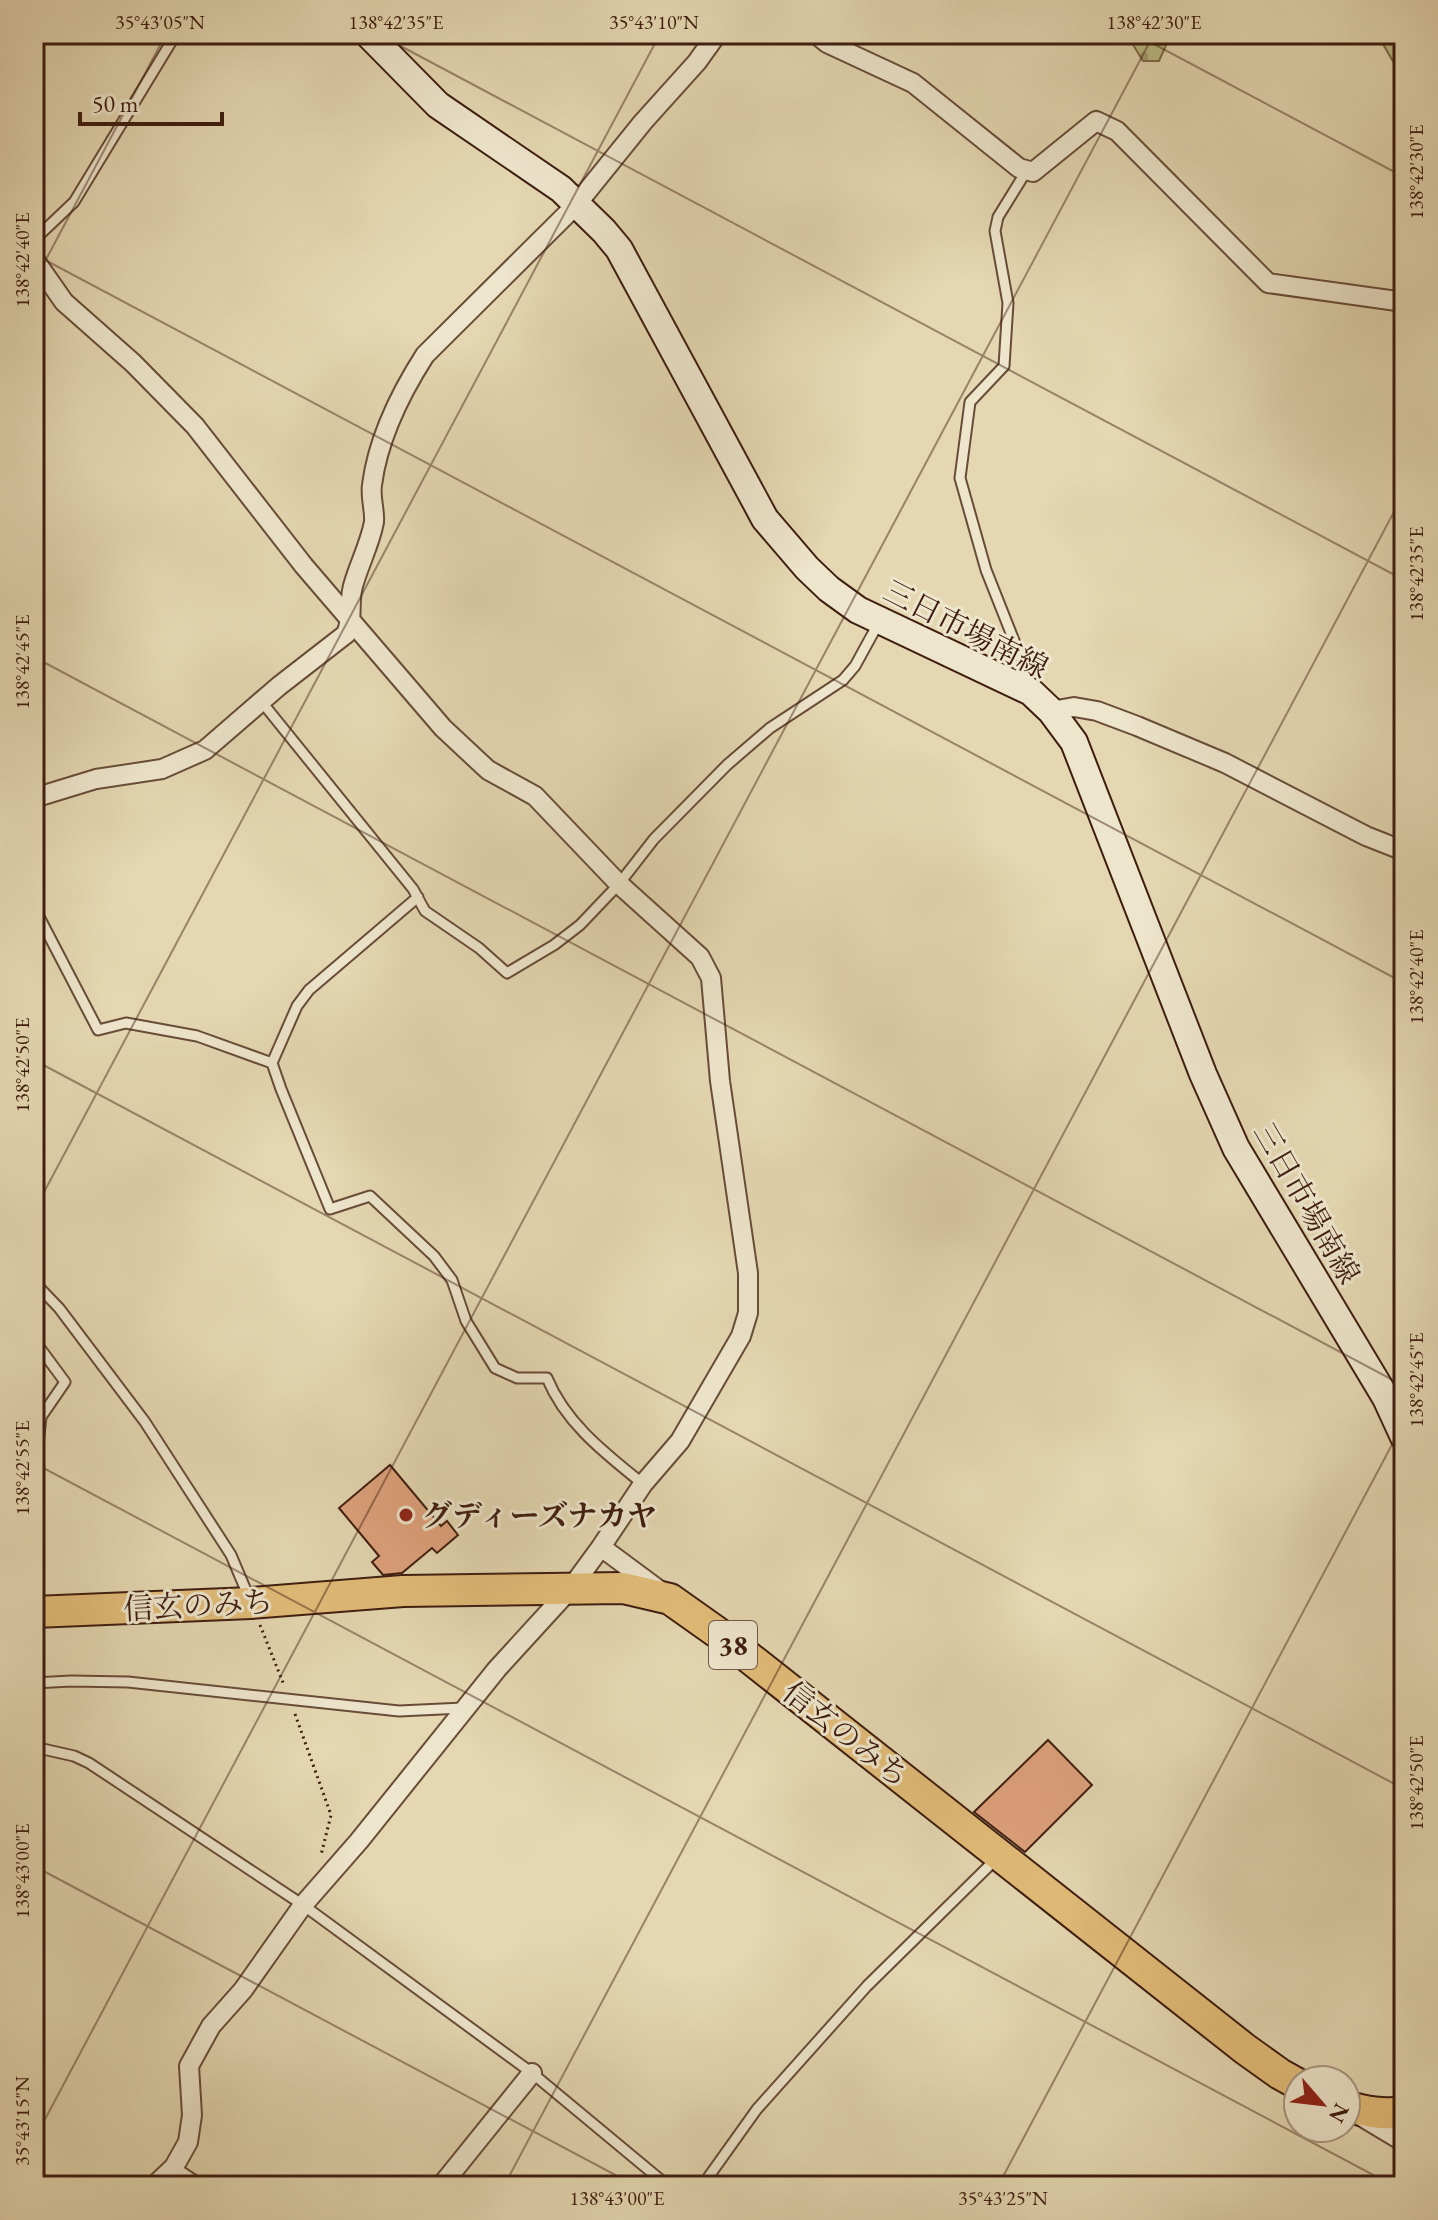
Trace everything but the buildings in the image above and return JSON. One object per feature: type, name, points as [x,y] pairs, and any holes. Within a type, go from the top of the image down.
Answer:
[{"type":"main road","name":"三日市場南線","points":[[368,34],[438,105],[561,189],[619,249],[765,519],[807,568],[858,610],[1031,692],[1051,711],[1074,742],[1203,1074],[1236,1148],[1395,1398],[1404,1437]]},
{"type":"main road","name":"信玄のみち","points":[[34,1612],[251,1603],[403,1591],[623,1588],[670,1599],[718,1633],[1245,2049],[1282,2073]]},
{"type":"main road","points":[[1362,2110],[1390,2114],[1404,2112]]},
{"type":"street","points":[[34,798],[96,779],[162,769],[205,750],[346,634],[352,621],[350,599],[355,577],[370,539],[374,518],[371,490],[374,473],[389,420],[411,377],[425,355],[576,205],[717,34]]},
{"type":"street","points":[[816,34],[827,43],[913,83],[1019,168],[1033,172],[1096,121],[1117,131],[1268,283],[1404,302]]},
{"type":"street","points":[[34,259],[64,302],[133,363],[195,426],[304,566],[443,728],[488,770],[535,796],[619,884],[700,957],[711,978],[720,1081],[748,1273],[748,1313],[741,1336],[680,1441],[643,1484],[571,1588],[497,1669],[359,1841],[303,1905],[243,1990],[211,2026],[189,2066],[192,2115],[188,2142],[174,2167],[154,2186]]},
{"type":"street","points":[[1051,711],[1074,707],[1086,709],[1137,726],[1225,763],[1366,836],[1404,851]]},
{"type":"street","points":[[601,1547],[670,1599]]},
{"type":"street","points":[[441,2186],[532,2073]]},
{"type":"street","points":[[1362,2116],[1404,2142]]},
{"type":"lane","points":[[34,240],[74,202],[176,34]]},
{"type":"lane","points":[[1027,170],[998,217],[995,231],[1008,303],[1004,366],[970,402],[960,478],[986,570],[1032,685],[1031,692]]},
{"type":"lane","points":[[261,701],[413,889],[425,911],[479,948],[507,973],[554,945],[580,925],[619,884],[654,839],[727,765],[770,728],[843,680],[855,666],[880,620]]},
{"type":"lane","points":[[418,897],[309,990],[297,1006],[272,1063],[281,1089],[330,1209],[370,1196],[434,1256],[452,1280],[466,1321],[495,1368],[517,1378],[547,1378],[554,1396],[580,1429],[643,1484]]},
{"type":"lane","points":[[34,907],[98,1030],[126,1023],[197,1036],[272,1063]]},
{"type":"lane","points":[[34,1282],[59,1308],[145,1422],[231,1555],[251,1603]]},
{"type":"lane","points":[[34,1340],[65,1382],[41,1417],[34,1459]]},
{"type":"lane","points":[[34,1683],[128,1682],[399,1711],[466,1707]]},
{"type":"lane","points":[[34,1747],[74,1756],[89,1763],[303,1905],[532,2073],[668,2186]]},
{"type":"lane","points":[[702,2186],[757,2109],[867,1986],[999,1855]]},
{"type":"lane","points":[[174,2167],[203,2186]]},
{"type":"path","points":[[251,1603],[290,1699],[331,1815],[321,1856]]},
{"type":"green space","points":[[1136,34],[1171,34],[1159,61],[1143,61],[1130,40]]},
{"type":"green space","points":[[1377,34],[1404,34],[1404,80]]},
{"type":"place","name":"グディーズナカヤ","points":[[406,1515]]}]
